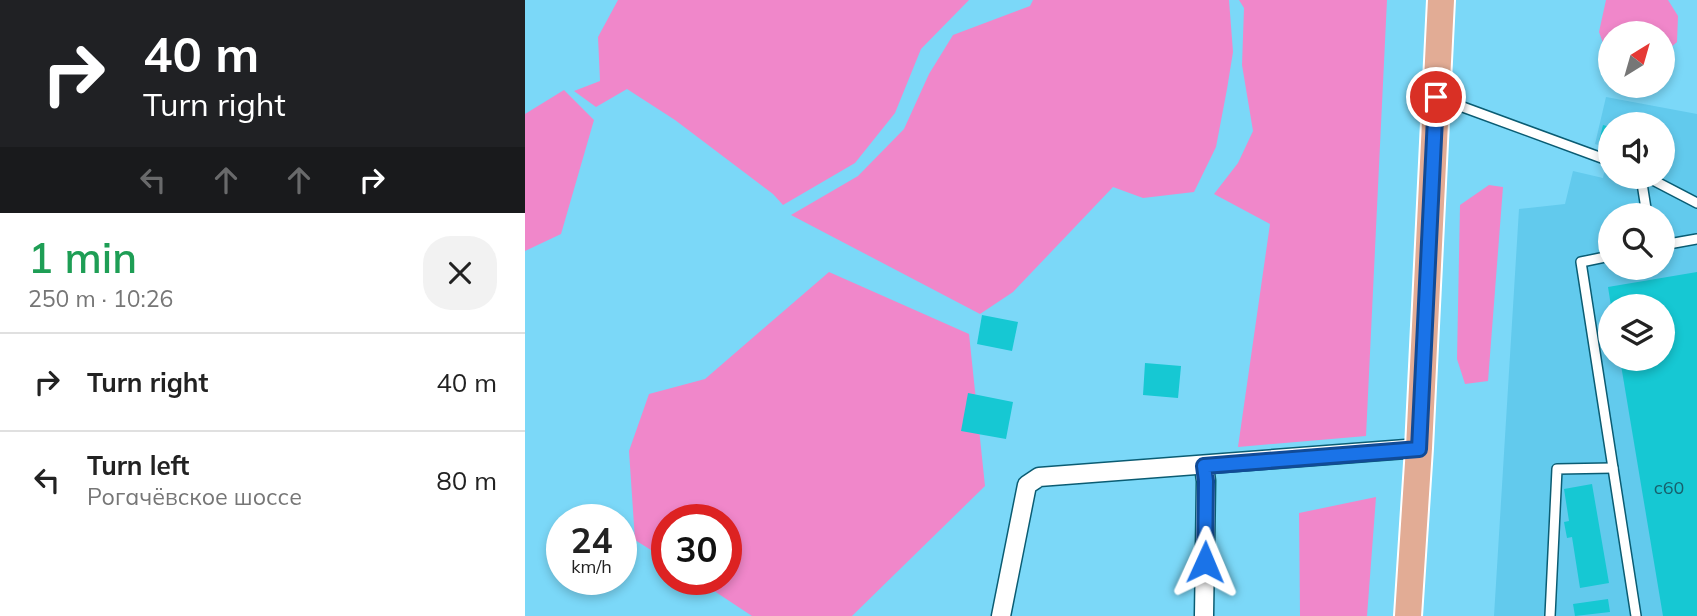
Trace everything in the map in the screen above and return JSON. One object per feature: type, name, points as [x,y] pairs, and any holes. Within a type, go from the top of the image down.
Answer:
[{"type":"main road","points":[[1408,616],[1441,0]]},
{"type":"street","points":[[1001,616],[1027,485],[1039,477],[1419,449]]},
{"type":"street","points":[[1203,616],[1204,466]]},
{"type":"lane","points":[[1436,97],[1598,157]]},
{"type":"lane","points":[[1670,189],[1697,203]]},
{"type":"lane","points":[[1675,243],[1697,239]]},
{"type":"lane","points":[[1598,258],[1581,262],[1636,616]]},
{"type":"lane","points":[[1551,616],[1557,469],[1613,468]]},
{"type":"shaded area","points":[[618,0],[969,0],[921,49],[895,113],[855,163],[783,205],[773,194],[675,120],[627,89],[596,107],[574,91],[600,81],[598,37]]},
{"type":"shaded area","points":[[1033,0],[1229,0],[1233,52],[1227,89],[1216,147],[1194,192],[1143,198],[1113,187],[1013,292],[980,314],[791,215],[858,176],[904,129],[929,74],[953,35],[1030,6]]},
{"type":"shaded area","points":[[1239,0],[1387,0],[1366,436],[1238,447],[1270,224],[1214,194],[1238,163],[1253,131],[1242,65],[1244,8]]},
{"type":"shaded area","points":[[1606,0],[1668,0],[1678,16],[1677,42],[1675,44],[1675,21],[1601,21]]},
{"type":"shaded area","points":[[564,90],[594,120],[561,234],[525,251],[525,114]]},
{"type":"shaded area","points":[[1606,98],[1697,114],[1697,616],[1494,616],[1519,209],[1565,204],[1573,171],[1598,177],[1598,189],[1675,189],[1675,112],[1602,112]]},
{"type":"shaded area","points":[[1489,185],[1503,187],[1488,381],[1465,384],[1457,359],[1460,205]]},
{"type":"shaded area","points":[[829,272],[969,334],[985,486],[852,616],[752,616],[720,595],[742,595],[742,504],[651,504],[651,550],[637,541],[637,504],[633,504],[629,451],[649,394],[705,379]]},
{"type":"shaded area","points":[[1376,497],[1367,616],[1300,616],[1299,513]]},
{"type":"building","points":[[1697,272],[1697,616],[1663,616],[1622,371],[1675,371],[1675,294],[1609,294],[1608,287],[1650,280],[1675,280],[1675,276]]},
{"type":"building","points":[[982,315],[1018,322],[1012,351],[977,344]]},
{"type":"building","points":[[1145,363],[1181,366],[1178,398],[1143,395]]},
{"type":"building","points":[[968,393],[1013,402],[1006,439],[961,431]]},
{"type":"building","points":[[1592,484],[1609,583],[1580,588],[1572,537],[1567,538],[1564,522],[1569,521],[1564,489]]},
{"type":"building","points":[[1608,599],[1610,612],[1575,616],[1573,604]]},
{"type":"route","points":[[1205,562],[1204,466],[1419,449],[1436,97]]}]
